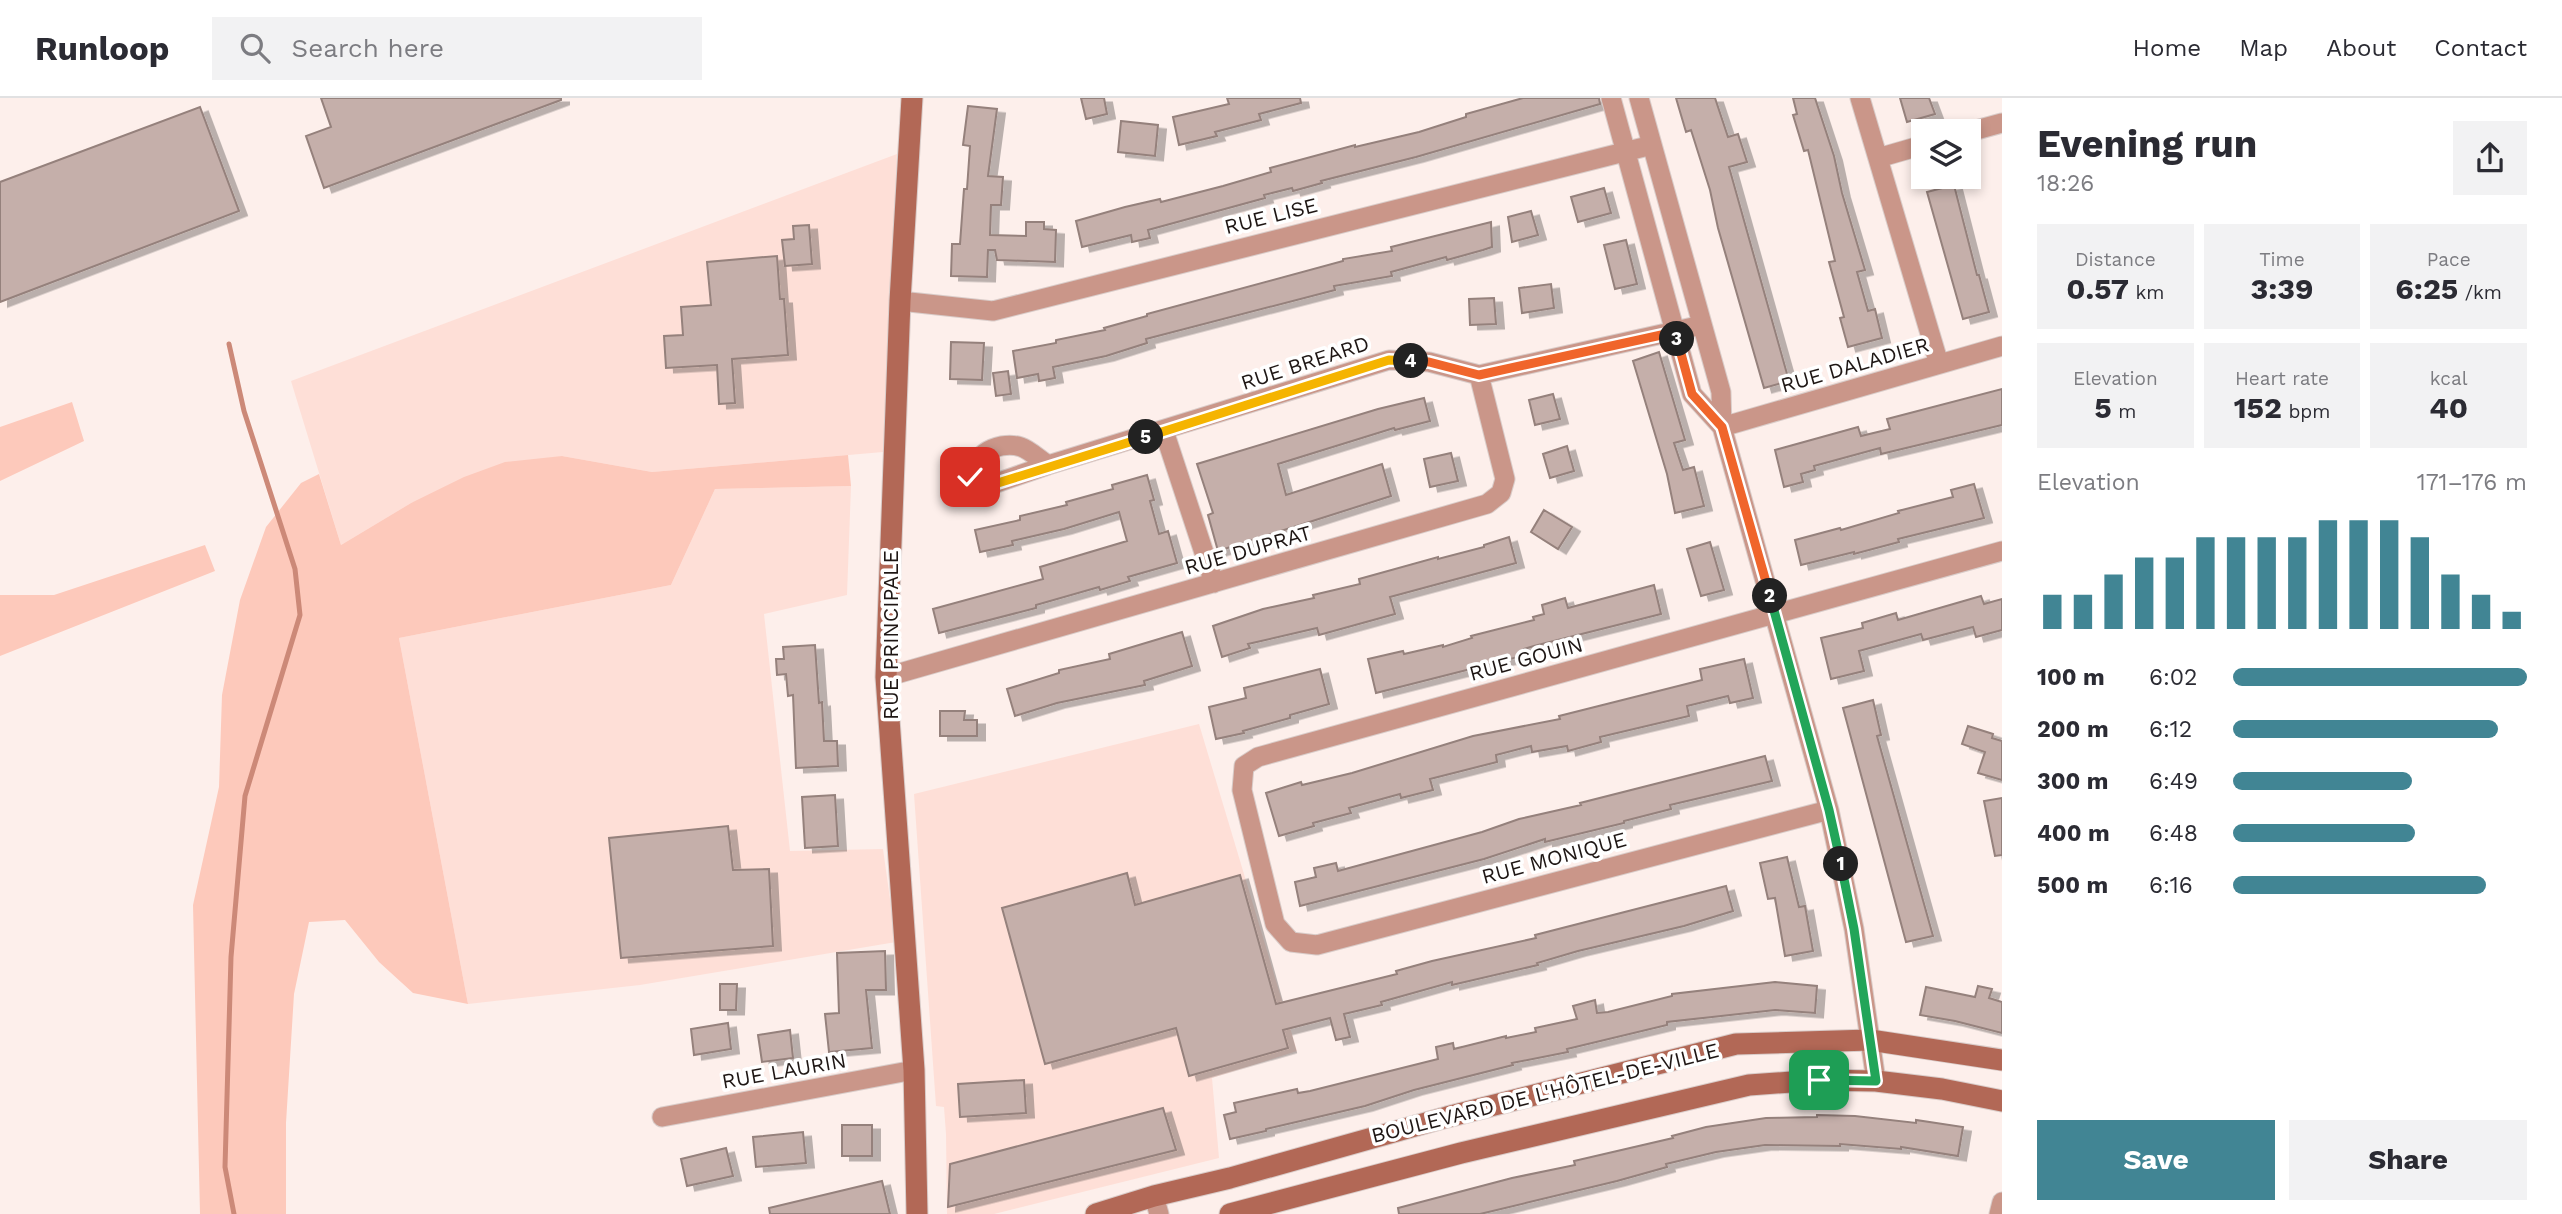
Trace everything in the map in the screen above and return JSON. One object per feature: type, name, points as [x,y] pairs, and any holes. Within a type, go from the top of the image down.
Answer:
[{"type":"street","name":"RUE PRINCIPALE","points":[[912,98],[900,301],[886,677],[914,1070],[917,1214]]},
{"type":"street","points":[[1611,98],[1692,394],[1722,427]]},
{"type":"street","points":[[1639,98],[1721,392],[1722,427],[1829,810],[1854,929],[1876,1081]]},
{"type":"street","points":[[1860,98],[1939,364]]},
{"type":"street","points":[[1981,128],[2002,122]]},
{"type":"street","name":"RUE LISE","points":[[900,301],[993,311],[1652,145]]},
{"type":"street","points":[[1878,158],[1911,148]]},
{"type":"street","name":"RUE BREARD","points":[[1048,466],[1389,360],[1429,362],[1479,375],[1702,325]]},
{"type":"street","name":"RUE DALADIER","points":[[1722,427],[2002,346]]},
{"type":"street","name":"RUE DUPRAT","points":[[886,677],[1487,504],[1501,494],[1505,479],[1479,375]]},
{"type":"street","points":[[1164,431],[1214,583]]},
{"type":"street","name":"RUE GOUIN","points":[[1291,942],[1275,924],[1242,790],[1244,766],[1258,757],[2002,551]]},
{"type":"street","name":"RUE MONIQUE","points":[[1291,942],[1317,945],[1829,810]]},
{"type":"street","name":"BOULEVARD DE L'HÔTEL-DE-VILLE","points":[[1096,1214],[1156,1205],[1230,1178],[1553,1089],[1735,1044],[1870,1040],[2002,1060]]},
{"type":"street","name":"RUE LAURIN","points":[[662,1117],[914,1070]]},
{"type":"street","name":"BOULEVARD DE L'HÔTEL-DE-VILLE","points":[[1230,1214],[1461,1153],[1749,1085],[1819,1080],[1876,1081],[1942,1089],[2002,1101]]},
{"type":"street","points":[[1999,1214],[2002,1202]]},
{"type":"shaded area","points":[[897,154],[883,452],[652,472],[562,456],[411,503],[341,545],[291,381]]},
{"type":"shaded area","points":[[72,402],[84,441],[0,481],[0,427]]},
{"type":"shaded area","points":[[848,455],[851,486],[715,489],[671,585],[399,638],[468,1004],[413,993],[379,962],[345,920],[309,922],[294,994],[286,1123],[286,1214],[200,1214],[193,905],[219,787],[222,695],[240,600],[266,527],[301,483],[319,474],[341,545],[411,503],[464,477],[505,462],[562,456],[652,472]]},
{"type":"shaded area","points":[[851,486],[847,595],[764,614],[790,851],[883,849],[896,942],[640,985],[468,1004],[399,638],[671,585],[715,489]]},
{"type":"shaded area","points":[[205,545],[215,571],[0,656],[0,595],[54,595]]},
{"type":"shaded area","points":[[1199,724],[1297,1051],[1212,1078],[1219,1158],[994,1214],[947,1214],[944,1107],[936,1106],[914,794]]},
{"type":"building","points":[[321,98],[561,100],[324,188],[306,136],[331,127]]},
{"type":"building","points":[[1081,98],[1104,98],[1107,114],[1086,119]]},
{"type":"building","points":[[1227,98],[1300,98],[1301,103],[1259,114],[1261,120],[1215,132],[1217,136],[1179,145],[1173,117],[1229,104]]},
{"type":"building","points":[[1523,98],[1599,98],[1600,104],[1293,191],[1292,188],[1264,195],[1265,198],[1148,230],[1150,238],[1132,242],[1131,235],[1082,247],[1076,221],[1125,207],[1160,199],[1161,202],[1223,186],[1271,172],[1270,168],[1355,145],[1419,132],[1466,117],[1466,114]]},
{"type":"building","points":[[1676,98],[1715,98],[1728,137],[1738,134],[1747,162],[1729,167],[1789,381],[1764,388],[1718,228],[1710,190],[1691,130],[1686,132]]},
{"type":"building","points":[[1793,98],[1815,98],[1865,270],[1857,272],[1868,311],[1875,309],[1882,338],[1848,347],[1840,318],[1844,317],[1829,262],[1835,261],[1808,150],[1804,151],[1793,115],[1797,114]]},
{"type":"building","points":[[1900,98],[1929,98],[1935,114],[1907,122]]},
{"type":"building","points":[[968,106],[997,109],[988,176],[1003,177],[1001,205],[991,205],[990,235],[1026,236],[1026,222],[1044,222],[1044,229],[1056,230],[1055,262],[997,260],[995,250],[988,250],[987,277],[951,276],[952,244],[960,244],[964,189],[967,189],[970,146],[963,145]]},
{"type":"building","points":[[200,107],[239,211],[0,302],[0,182]]},
{"type":"building","points":[[1121,121],[1158,125],[1155,156],[1118,152]]},
{"type":"building","points":[[1604,188],[1611,213],[1578,222],[1571,197]]},
{"type":"building","points":[[1955,189],[1989,312],[1963,319],[1927,192]]},
{"type":"building","points":[[1531,211],[1538,235],[1512,242],[1508,217]]},
{"type":"building","points":[[1491,222],[1492,247],[1483,250],[1391,272],[1392,276],[1334,286],[1335,290],[1146,339],[1147,343],[1106,356],[1053,367],[1055,378],[1039,381],[1038,374],[1017,378],[1013,351],[1105,330],[1104,328],[1147,314],[1343,259],[1392,251],[1391,247]]},
{"type":"building","points":[[809,225],[812,264],[785,266],[782,240],[794,239],[793,226]]},
{"type":"building","points":[[1626,240],[1637,284],[1615,289],[1604,245]]},
{"type":"building","points":[[777,256],[780,299],[784,299],[788,355],[732,359],[735,403],[719,404],[717,365],[666,368],[664,336],[683,335],[681,307],[711,305],[707,262]]},
{"type":"building","points":[[1551,284],[1554,308],[1522,313],[1519,288]]},
{"type":"building","points":[[1494,298],[1496,324],[1470,325],[1469,299]]},
{"type":"building","points":[[951,342],[984,343],[982,380],[950,379]]},
{"type":"building","points":[[1659,352],[1685,440],[1674,443],[1683,470],[1694,467],[1704,506],[1675,513],[1667,474],[1633,361]]},
{"type":"building","points":[[1008,371],[1011,394],[996,396],[993,373]]},
{"type":"building","points":[[2002,389],[2002,425],[1881,454],[1880,448],[1814,466],[1815,470],[1801,474],[1803,482],[1784,487],[1775,450],[1858,427],[1861,436],[1890,429],[1887,419]]},
{"type":"building","points":[[1553,394],[1560,419],[1535,425],[1529,400]]},
{"type":"building","points":[[1424,398],[1430,421],[1395,430],[1394,428],[1278,464],[1286,495],[1382,464],[1391,496],[1218,551],[1208,515],[1213,513],[1197,464],[1378,409]]},
{"type":"building","points":[[1567,446],[1574,471],[1550,478],[1543,454]]},
{"type":"building","points":[[1451,453],[1458,481],[1430,487],[1424,459]]},
{"type":"building","points":[[1147,475],[1154,500],[1150,501],[1159,534],[1168,531],[1177,563],[1128,577],[1130,581],[1100,590],[1099,587],[1036,605],[1036,608],[939,633],[933,609],[1043,579],[1040,567],[1127,541],[1119,512],[1012,541],[1013,545],[980,552],[975,530],[1020,520],[1020,516],[1067,505],[1066,502],[1113,489],[1112,485]]},
{"type":"building","points":[[1974,484],[1984,518],[1898,539],[1899,542],[1854,554],[1801,565],[1795,540],[1840,528],[1841,530],[1899,513],[1898,511],[1953,497],[1951,490]]},
{"type":"building","points":[[1544,510],[1572,527],[1558,549],[1531,532]]},
{"type":"building","points":[[1509,537],[1516,563],[1390,597],[1395,614],[1319,635],[1317,628],[1248,644],[1250,648],[1222,657],[1213,626],[1263,609],[1360,584],[1359,579],[1484,547]]},
{"type":"building","points":[[1710,542],[1724,590],[1701,596],[1687,549]]},
{"type":"building","points":[[1654,585],[1661,614],[1524,649],[1526,655],[1376,693],[1368,659],[1403,651],[1404,654],[1443,647],[1472,638],[1471,636],[1534,620],[1533,617],[1544,614],[1542,605],[1565,598],[1568,608]]},
{"type":"building","points":[[1981,596],[1984,604],[2002,599],[2002,630],[1976,637],[1973,627],[1923,640],[1921,634],[1859,651],[1864,671],[1831,679],[1821,638],[1863,628],[1862,623],[1896,613],[1898,620]]},
{"type":"building","points":[[1182,632],[1192,666],[1144,681],[1145,685],[1057,703],[1015,716],[1007,689],[1059,673],[1059,670],[1110,659],[1109,654]]},
{"type":"building","points":[[815,645],[824,741],[837,741],[838,766],[796,768],[793,695],[788,696],[786,674],[777,675],[776,659],[784,659],[783,647]]},
{"type":"building","points":[[1744,659],[1753,698],[1730,703],[1728,696],[1687,706],[1689,716],[1600,737],[1601,742],[1568,751],[1567,746],[1532,752],[1531,746],[1496,755],[1497,762],[1430,779],[1433,790],[1401,798],[1400,794],[1349,808],[1351,813],[1279,836],[1266,793],[1301,782],[1302,785],[1352,773],[1473,736],[1560,719],[1559,716],[1702,680],[1700,669]]},
{"type":"building","points":[[1320,669],[1329,704],[1243,731],[1244,733],[1216,739],[1209,707],[1246,698],[1244,688]]},
{"type":"building","points":[[1873,700],[1881,735],[1877,736],[1933,936],[1906,942],[1843,708]]},
{"type":"building","points":[[940,711],[965,711],[964,720],[977,720],[977,736],[940,736]]},
{"type":"building","points":[[1968,726],[1993,734],[1992,738],[2002,741],[2002,780],[1978,773],[1985,752],[1962,744]]},
{"type":"building","points":[[1765,756],[1772,781],[1670,805],[1671,809],[1624,823],[1545,842],[1545,839],[1484,859],[1300,906],[1295,882],[1316,877],[1314,868],[1336,863],[1338,871],[1482,832],[1519,819]]},
{"type":"building","points":[[835,795],[838,846],[805,848],[802,797]]},
{"type":"building","points":[[2002,798],[2002,855],[1995,856],[1984,801]]},
{"type":"building","points":[[728,826],[733,870],[769,869],[773,946],[621,958],[609,838]]},
{"type":"building","points":[[1787,857],[1799,907],[1805,906],[1813,951],[1785,956],[1775,898],[1768,899],[1760,863]]},
{"type":"building","points":[[1127,873],[1135,905],[1240,875],[1276,1004],[1397,974],[1396,971],[1432,961],[1536,938],[1535,935],[1726,886],[1733,911],[1684,926],[1578,951],[1537,963],[1538,965],[1452,985],[1452,982],[1381,1002],[1382,1005],[1344,1014],[1350,1037],[1336,1040],[1330,1018],[1283,1030],[1288,1048],[1189,1076],[1176,1028],[1045,1064],[1002,908]]},
{"type":"building","points":[[885,951],[886,990],[866,990],[872,1048],[829,1052],[825,1014],[839,1013],[837,953]]},
{"type":"building","points":[[1775,982],[1817,986],[1815,1013],[1775,1010],[1667,1022],[1667,1025],[1567,1049],[1568,1052],[1512,1063],[1513,1065],[1414,1090],[1365,1106],[1230,1139],[1224,1115],[1236,1112],[1234,1103],[1297,1089],[1298,1093],[1310,1091],[1438,1059],[1436,1047],[1453,1043],[1454,1049],[1506,1036],[1536,1032],[1535,1028],[1577,1019],[1573,1006],[1595,1000],[1597,1013],[1608,1012],[1672,994]]},
{"type":"building","points":[[720,984],[737,984],[736,1010],[720,1010]]},
{"type":"building","points":[[1978,986],[1992,989],[1989,998],[2002,1002],[2002,1033],[1920,1015],[1926,987],[1975,997]]},
{"type":"building","points":[[728,1023],[731,1049],[694,1055],[691,1029]]},
{"type":"building","points":[[790,1030],[793,1058],[762,1062],[758,1035]]},
{"type":"building","points":[[1024,1080],[1026,1113],[960,1117],[958,1084]]},
{"type":"building","points":[[1163,1108],[1176,1150],[948,1207],[950,1164]]},
{"type":"building","points":[[1817,1115],[1916,1123],[1916,1120],[1963,1127],[1958,1156],[1901,1147],[1840,1144],[1765,1145],[1716,1152],[1666,1164],[1667,1167],[1617,1181],[1480,1214],[1399,1214],[1398,1208],[1512,1178],[1575,1165],[1574,1161],[1673,1138],[1672,1136],[1706,1127],[1766,1118]]},
{"type":"building","points":[[842,1125],[872,1125],[872,1156],[842,1156]]},
{"type":"building","points":[[803,1132],[806,1163],[756,1167],[753,1137]]},
{"type":"building","points":[[726,1148],[733,1176],[687,1186],[681,1159]]},
{"type":"building","points":[[882,1181],[890,1214],[770,1214],[769,1208]]},
{"type":"waterway","points":[[229,344],[244,411],[295,569],[300,615],[245,796],[231,957],[225,1167],[234,1214]]},
{"type":"route","points":[[970,477],[975,486],[985,487],[1389,360],[1429,362],[1479,375],[1675,332],[1692,394],[1722,427],[1829,810],[1854,929],[1876,1081],[1819,1080]]}]
